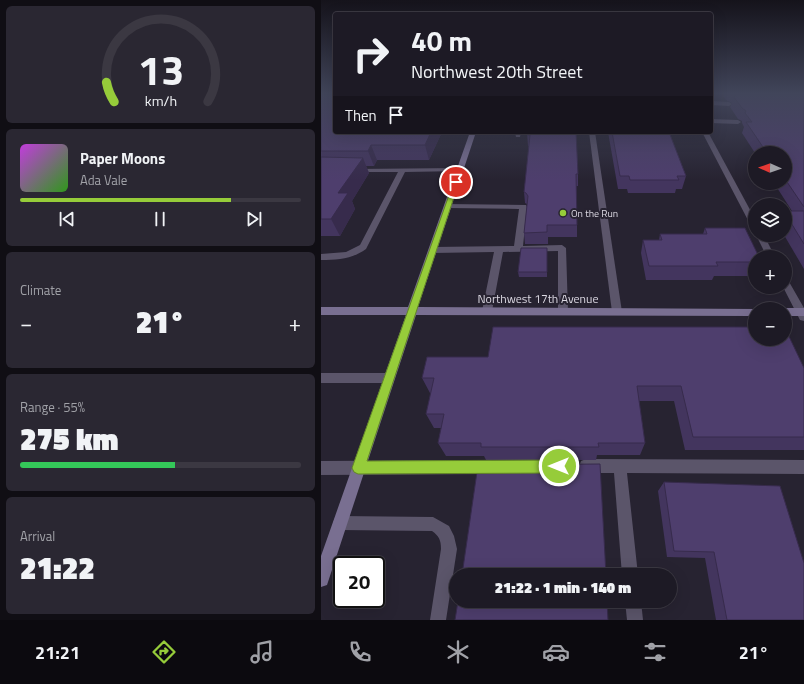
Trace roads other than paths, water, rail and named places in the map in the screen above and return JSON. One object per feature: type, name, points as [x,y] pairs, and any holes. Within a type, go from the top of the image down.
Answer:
[{"type":"main road","points":[[321,579],[388,378],[472,134]]},
{"type":"main road","name":"Northwest 17th Avenue","points":[[322,313],[411,311],[748,312]]},
{"type":"main road","points":[[792,312],[803,313]]},
{"type":"street","points":[[592,134],[617,312]]},
{"type":"street","points":[[706,134],[748,213]]},
{"type":"street","points":[[351,170],[460,170]]},
{"type":"street","points":[[321,257],[347,256],[356,253],[363,247],[403,170]]},
{"type":"street","points":[[448,206],[523,207],[518,249]]},
{"type":"street","points":[[433,250],[562,248],[563,312]]},
{"type":"street","points":[[487,311],[499,249]]},
{"type":"street","points":[[792,294],[803,313]]},
{"type":"street","points":[[321,378],[388,378]]},
{"type":"street","points":[[573,466],[804,467]]},
{"type":"street","points":[[620,466],[629,568]]},
{"type":"street","points":[[321,468],[501,467]]},
{"type":"street","points":[[340,523],[433,524],[442,529],[448,537],[449,549],[437,620]]},
{"type":"street","points":[[634,608],[635,620]]},
{"type":"place","name":"On the Run","points":[[563,213]]}]
